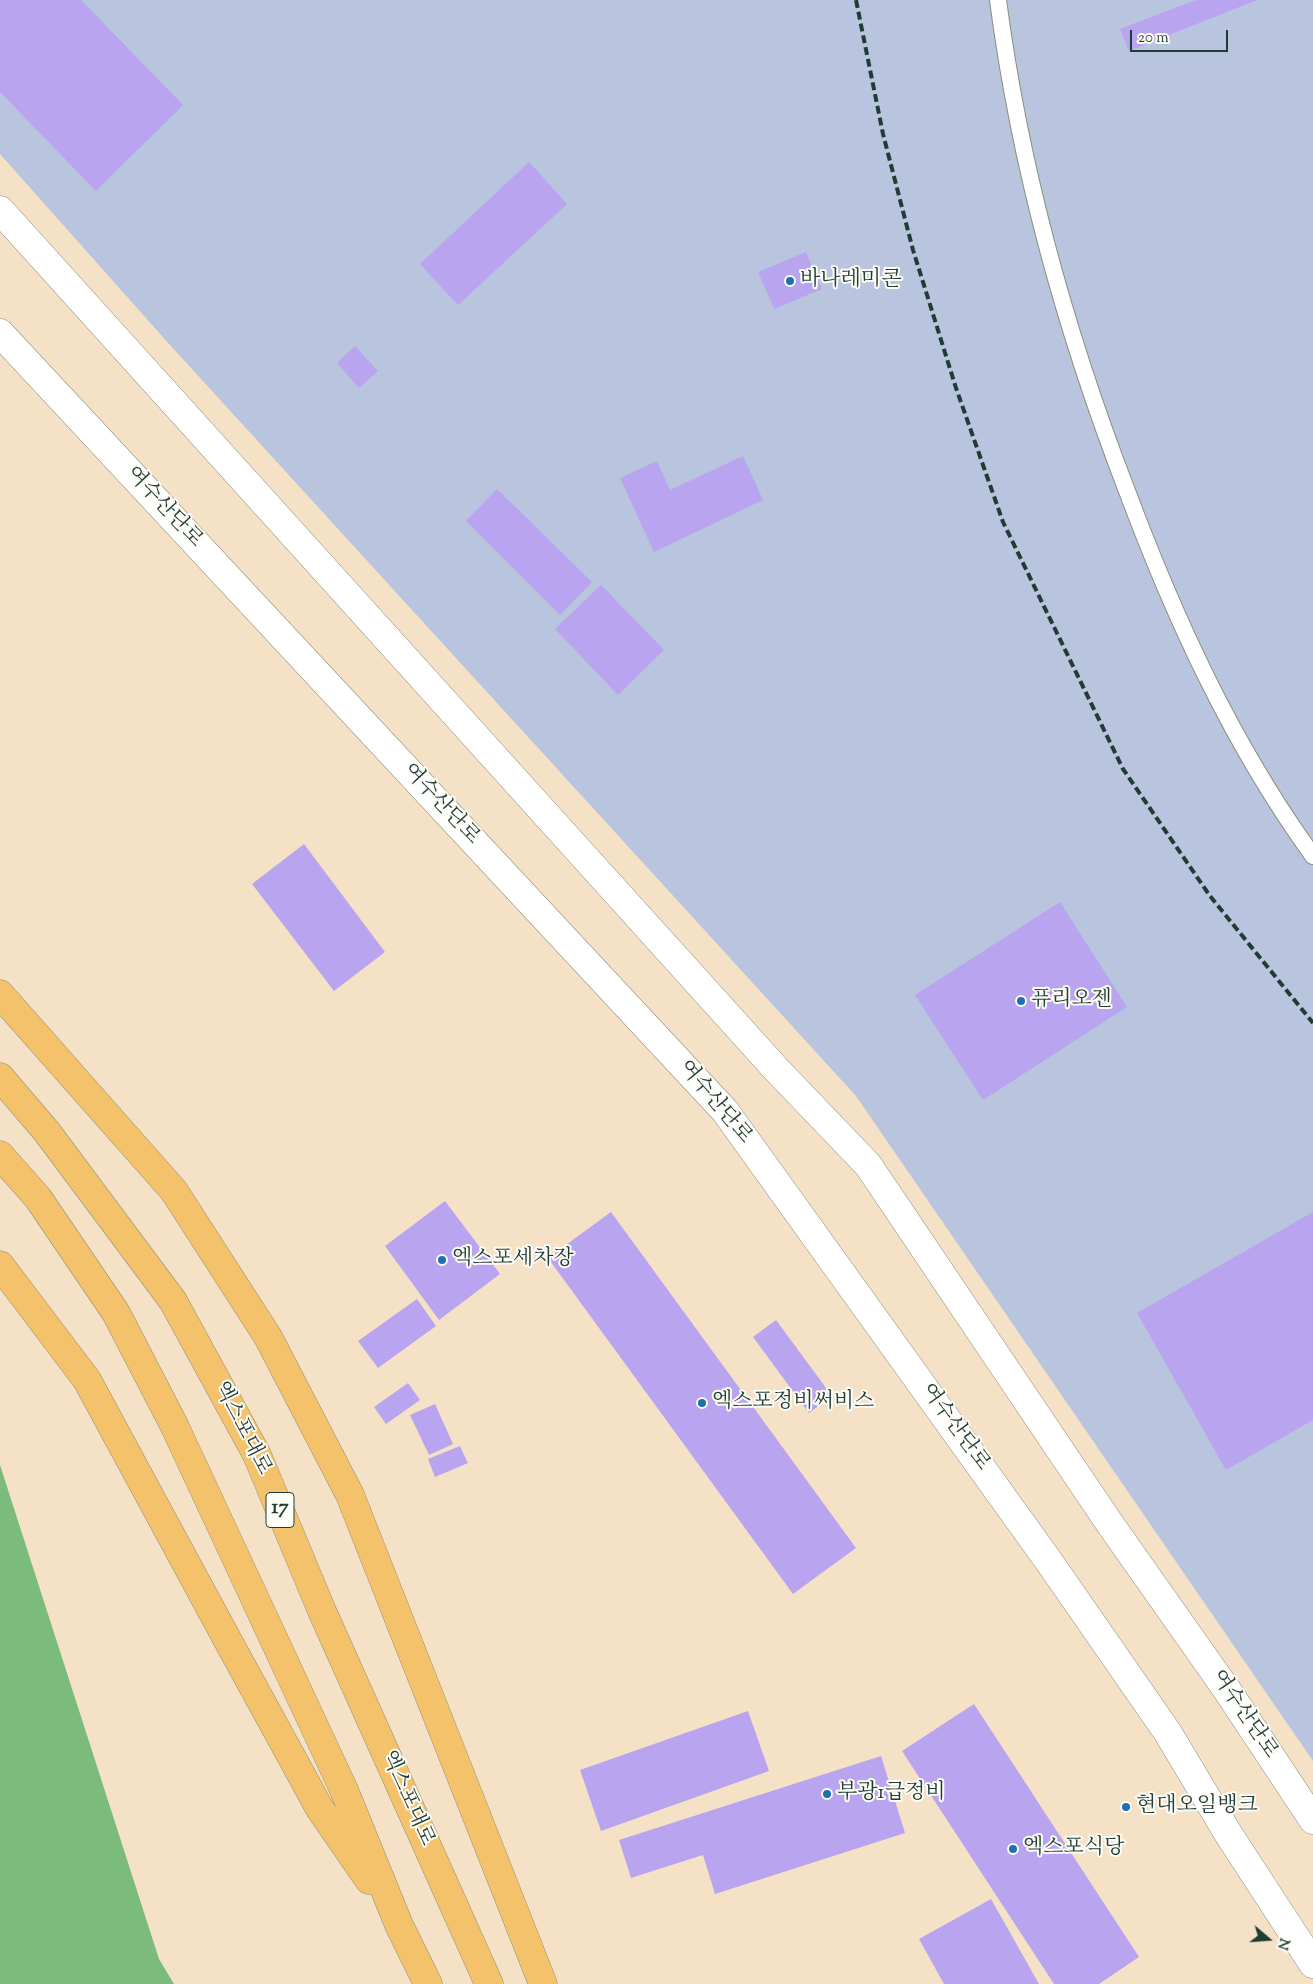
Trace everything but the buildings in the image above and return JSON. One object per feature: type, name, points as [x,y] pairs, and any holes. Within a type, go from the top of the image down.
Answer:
[{"type":"highway","points":[[0,994],[174,1191],[268,1338],[350,1495],[543,1984]]},
{"type":"highway","name":"엑스포대로","points":[[0,1077],[47,1132],[173,1302],[257,1455],[322,1611],[489,1984]]},
{"type":"highway","points":[[0,1155],[38,1198],[116,1313],[174,1425],[344,1790],[399,1925],[428,1984]]},
{"type":"highway","points":[[0,1265],[87,1380],[320,1809],[399,1925]]},
{"type":"street","name":"여수산단로","points":[[0,210],[776,1068],[868,1165],[1094,1499],[1227,1690],[1313,1820]]},
{"type":"street","name":"여수산단로","points":[[0,332],[725,1110],[1050,1562],[1168,1733],[1229,1836],[1313,1964]]},
{"type":"lane","points":[[998,0],[1004,50],[1029,171],[1077,351],[1109,445],[1169,598],[1209,684],[1262,780],[1313,856]]},
{"type":"shaded area","points":[[0,0],[1313,0],[1313,1761],[856,1096],[170,345],[0,154]]},
{"type":"green space","points":[[0,1465],[159,1959],[174,1984],[0,1984]]},
{"type":"railway","points":[[856,0],[883,134],[913,250],[956,388],[1003,522],[1123,769],[1210,896],[1313,1023]]},
{"type":"place","name":"바나레미콘","points":[[790,281]]},
{"type":"place","name":"퓨리오젠","points":[[1021,1001]]},
{"type":"place","name":"엑스포세차장","points":[[442,1260]]},
{"type":"place","name":"엑스포정비써비스","points":[[702,1403]]},
{"type":"place","name":"부광1급정비","points":[[827,1794]]},
{"type":"place","name":"현대오일뱅크","points":[[1126,1807]]},
{"type":"place","name":"엑스포식당","points":[[1013,1849]]}]
